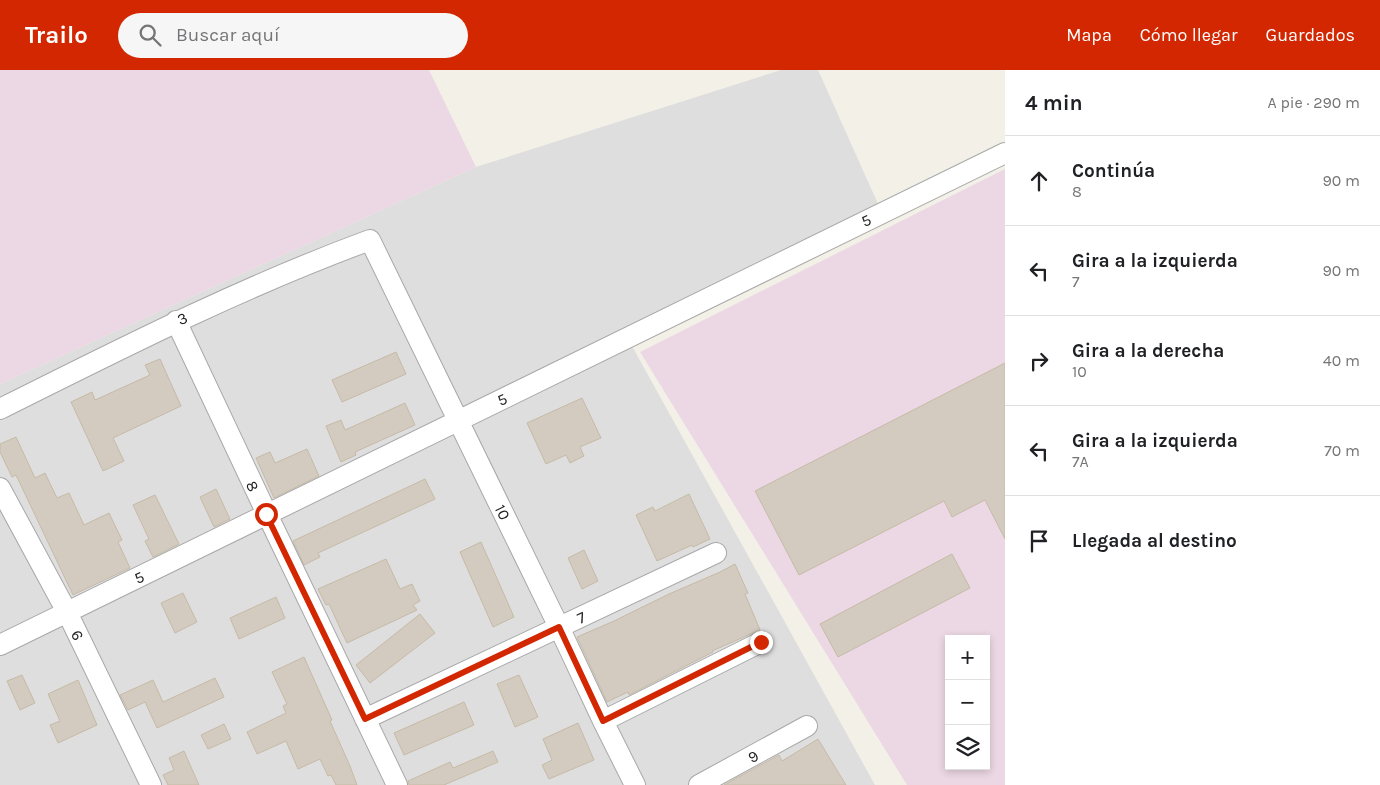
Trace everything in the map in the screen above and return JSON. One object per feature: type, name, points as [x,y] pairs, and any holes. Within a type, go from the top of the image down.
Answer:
[{"type":"street","name":"5","points":[[0,645],[1005,153]]},
{"type":"street","name":"10","points":[[370,240],[603,721],[636,785]]},
{"type":"street","name":"3","points":[[0,409],[176,321],[307,263],[370,240]]},
{"type":"street","name":"8","points":[[176,321],[266,514],[397,785]]},
{"type":"street","name":"6","points":[[0,488],[67,612],[152,785]]},
{"type":"street","name":"7","points":[[365,719],[716,553]]},
{"type":"street","points":[[603,721],[761,642]]},
{"type":"street","name":"9","points":[[699,785],[807,726]]},
{"type":"shaded area","points":[[0,70],[429,70],[476,167],[0,384]]},
{"type":"shaded area","points":[[781,70],[818,70],[879,206],[627,337],[875,785],[0,785],[0,384],[476,167]]},
{"type":"shaded area","points":[[1005,169],[1005,785],[907,785],[640,352]]},
{"type":"building","points":[[396,352],[406,374],[342,402],[332,380]]},
{"type":"building","points":[[160,359],[181,406],[113,438],[124,461],[103,471],[71,402],[92,392],[95,400],[150,375],[145,365]]},
{"type":"building","points":[[1005,363],[1005,539],[985,500],[952,517],[944,501],[799,575],[755,491]]},
{"type":"building","points":[[582,398],[601,438],[580,447],[584,456],[570,463],[566,455],[546,464],[527,423]]},
{"type":"building","points":[[405,403],[415,425],[355,452],[356,455],[341,462],[326,426],[341,420],[345,430]]},
{"type":"building","points":[[16,437],[35,478],[45,473],[57,498],[69,493],[84,525],[109,513],[122,540],[118,542],[130,568],[73,595],[16,475],[12,477],[0,452],[0,444]]},
{"type":"building","points":[[307,449],[319,476],[274,498],[256,458],[270,452],[275,463]]},
{"type":"building","points":[[425,479],[435,499],[318,553],[320,557],[304,565],[293,541]]},
{"type":"building","points":[[216,489],[230,519],[214,527],[200,497]]},
{"type":"building","points":[[689,494],[710,539],[657,561],[636,515],[653,507],[655,511]]},
{"type":"building","points":[[155,495],[179,544],[153,557],[145,541],[149,539],[133,505]]},
{"type":"building","points":[[481,542],[514,617],[493,627],[460,552]]},
{"type":"building","points":[[584,550],[598,581],[582,589],[568,558]]},
{"type":"building","points":[[952,554],[970,588],[838,657],[820,624]]},
{"type":"building","points":[[386,559],[400,589],[412,584],[420,601],[413,605],[417,610],[347,643],[329,604],[326,605],[318,589]]},
{"type":"building","points":[[735,564],[748,593],[745,594],[760,630],[712,651],[629,695],[628,692],[607,702],[577,637]]},
{"type":"building","points":[[183,593],[197,622],[175,633],[161,603]]},
{"type":"building","points":[[276,597],[285,618],[239,639],[230,618]]},
{"type":"building","points":[[420,614],[435,633],[370,683],[356,665]]},
{"type":"building","points":[[304,657],[332,720],[330,721],[357,785],[336,785],[331,775],[328,776],[320,759],[298,769],[286,741],[257,754],[247,732],[286,713],[283,706],[287,704],[272,672]]},
{"type":"building","points":[[22,675],[35,703],[20,710],[7,681]]},
{"type":"building","points":[[519,675],[538,717],[515,727],[497,684]]},
{"type":"building","points":[[215,678],[224,697],[157,728],[145,702],[128,710],[120,695],[153,680],[163,702]]},
{"type":"building","points":[[78,680],[97,725],[58,743],[50,725],[60,721],[48,694]]},
{"type":"building","points":[[464,702],[474,725],[404,755],[394,733]]},
{"type":"building","points":[[578,723],[594,760],[549,779],[542,765],[552,760],[543,739]]},
{"type":"building","points":[[224,724],[231,739],[208,749],[201,735]]},
{"type":"building","points":[[818,739],[846,785],[724,785],[779,755],[782,761]]},
{"type":"building","points":[[184,751],[199,785],[168,785],[163,775],[174,770],[169,758]]},
{"type":"building","points":[[493,751],[498,762],[444,785],[409,785],[408,781],[450,762],[453,768]]},
{"type":"route","points":[[266,514],[365,719],[559,627],[603,721],[761,642]]}]
